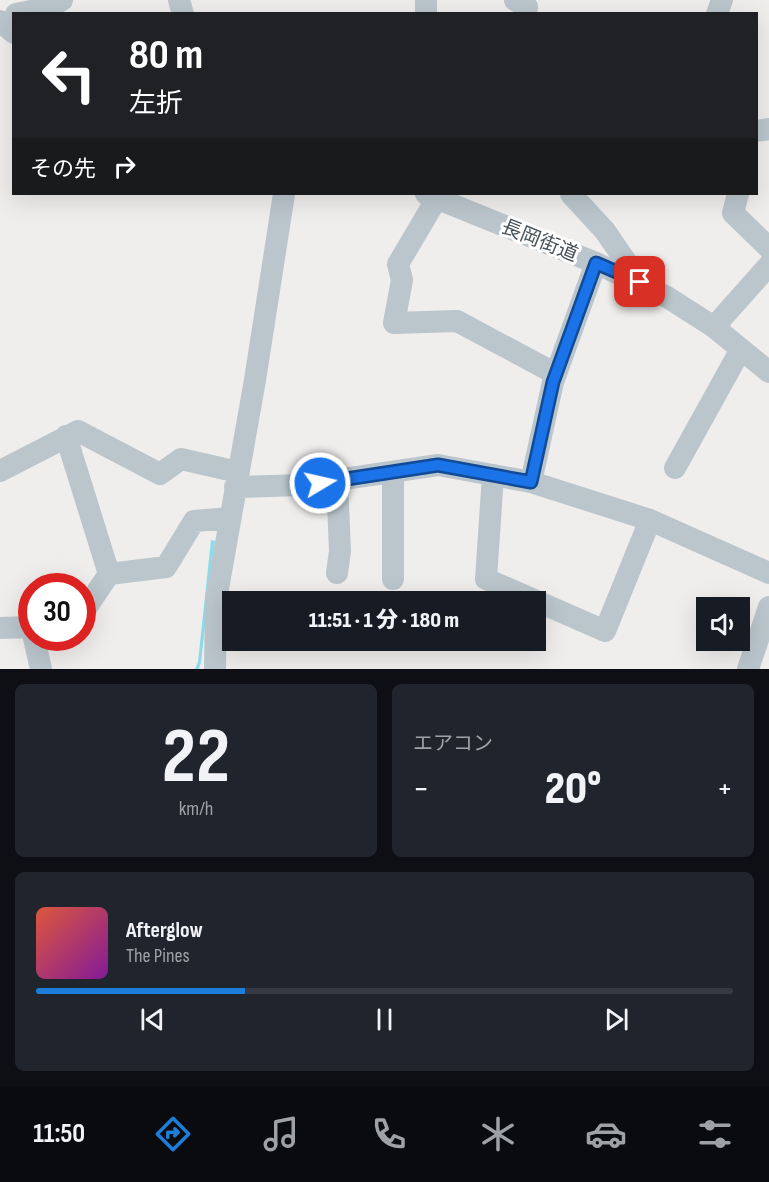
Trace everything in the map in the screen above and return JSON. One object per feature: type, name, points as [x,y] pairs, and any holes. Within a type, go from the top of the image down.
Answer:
[{"type":"street","points":[[25,12],[51,7],[62,0]]},
{"type":"street","points":[[514,0],[527,7],[526,12]]},
{"type":"street","points":[[0,21],[12,31]]},
{"type":"street","points":[[215,669],[216,600],[255,380],[284,195]]},
{"type":"street","points":[[572,195],[605,231],[640,282]]},
{"type":"street","points":[[738,195],[733,213],[769,248]]},
{"type":"street","points":[[432,196],[398,264],[402,280],[394,323],[457,321],[556,374]]},
{"type":"street","name":"長岡街道","points":[[432,196],[640,282],[690,310],[769,372]]},
{"type":"street","points":[[531,482],[556,374],[596,263]]},
{"type":"street","points":[[714,327],[769,265]]},
{"type":"street","points":[[675,468],[741,349]]},
{"type":"street","points":[[0,471],[78,431],[160,474],[181,459],[237,479],[303,486],[438,465],[531,482],[650,520],[769,573]]},
{"type":"street","points":[[66,436],[110,574]]},
{"type":"street","points":[[393,472],[393,579]]},
{"type":"street","points":[[493,475],[486,579],[605,631],[650,520]]},
{"type":"street","points":[[337,480],[340,551],[338,573]]},
{"type":"street","points":[[96,594],[110,574],[166,567],[194,521],[230,518]]},
{"type":"street","points":[[748,669],[769,607]]},
{"type":"street","points":[[0,628],[18,627]]},
{"type":"street","points":[[37,651],[41,669]]},
{"type":"water","points":[[211,540],[215,541],[201,662],[199,669],[195,669],[198,662]]},
{"type":"route","points":[[320,483],[438,465],[531,482],[553,382],[596,263],[640,282]]}]
